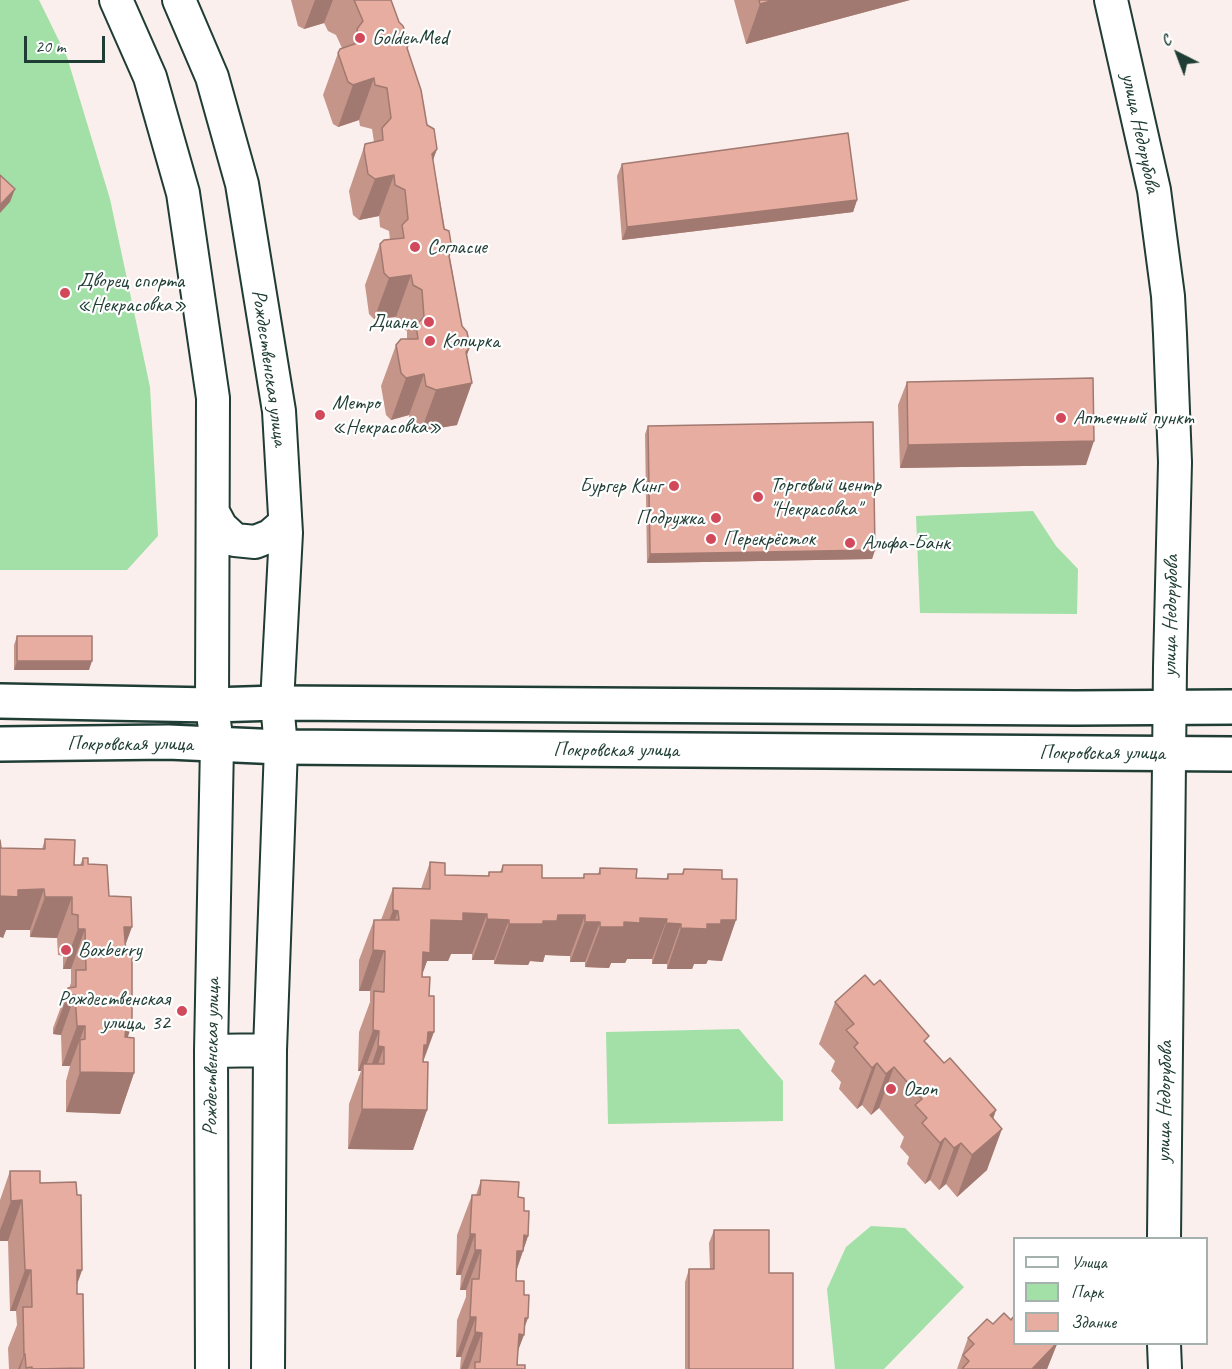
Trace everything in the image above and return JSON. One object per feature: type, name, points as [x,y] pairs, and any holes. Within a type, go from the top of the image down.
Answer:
[{"type":"main road","name":"Покровская улица","points":[[0,701],[212,705],[277,703],[1232,707]]},
{"type":"main road","name":"Покровская улица","points":[[0,744],[168,742],[281,747],[1232,754]]},
{"type":"street","name":"Рождественская улица","points":[[116,0],[150,77],[183,193],[213,398],[212,705],[217,745],[211,1051],[212,1369]]},
{"type":"street","name":"Рождественская улица","points":[[179,0],[212,77],[242,184],[279,411],[285,523],[277,703],[281,747],[270,1050],[267,1369]]},
{"type":"street","name":"улица Недорубова","points":[[1111,0],[1154,190],[1168,296],[1174,462],[1164,1237]]},
{"type":"street","points":[[214,514],[221,527],[235,540],[255,542],[270,536],[285,523]]},
{"type":"street","points":[[211,1051],[270,1050]]},
{"type":"street","points":[[1164,1345],[1165,1369]]},
{"type":"green space","name":"Дворец спорта «Некрасовка»","points":[[0,0],[39,0],[67,57],[110,199],[150,387],[158,536],[127,570],[0,570]]},
{"type":"green space","points":[[1033,511],[1056,546],[1078,569],[1077,614],[920,613],[916,516]]},
{"type":"green space","points":[[739,1029],[783,1081],[783,1121],[608,1124],[606,1032]]},
{"type":"green space","points":[[871,1226],[905,1228],[964,1287],[884,1369],[835,1369],[827,1289],[846,1247]]},
{"type":"building","points":[[354,0],[391,0],[409,43],[407,48],[421,90],[427,125],[434,129],[437,149],[432,154],[444,229],[449,231],[452,249],[449,256],[462,326],[467,332],[470,347],[466,352],[472,383],[436,390],[426,386],[424,374],[406,378],[401,373],[396,345],[401,339],[418,339],[416,325],[424,317],[422,290],[413,285],[411,275],[389,278],[384,273],[380,244],[384,240],[404,238],[402,225],[408,219],[405,190],[395,185],[394,175],[375,179],[368,174],[365,144],[383,140],[382,128],[391,118],[387,88],[375,85],[374,78],[353,85],[348,82],[338,53],[340,49],[360,42],[357,29],[363,21]]},
{"type":"building","points":[[759,0],[774,0],[760,4]]},
{"type":"building","points":[[848,133],[857,200],[627,227],[622,164]]},
{"type":"building","points":[[0,175],[15,189],[0,205]]},
{"type":"building","points":[[1093,378],[1094,441],[908,445],[907,382]]},
{"type":"building","name":"Торговый центр \"Некрасовка\"","points":[[873,422],[875,550],[650,554],[648,426]]},
{"type":"building","points":[[17,636],[92,636],[92,661],[17,661]]},
{"type":"building","points":[[45,839],[75,840],[74,865],[83,865],[83,858],[88,858],[88,864],[107,865],[109,896],[131,897],[132,927],[124,927],[126,954],[132,955],[132,1025],[126,1025],[125,1037],[134,1038],[134,1073],[80,1072],[80,1040],[85,1039],[85,1026],[77,1026],[75,995],[68,994],[68,988],[76,987],[76,970],[86,970],[85,929],[78,929],[78,915],[72,914],[72,897],[45,897],[44,889],[18,890],[18,897],[0,896],[0,840],[1,848],[45,849]]},
{"type":"building","points":[[430,862],[445,863],[445,875],[489,876],[489,872],[502,872],[503,865],[542,865],[542,878],[584,878],[584,874],[600,874],[600,868],[637,869],[636,878],[668,879],[668,874],[683,874],[684,869],[722,870],[722,879],[737,879],[736,920],[721,920],[721,924],[707,924],[707,929],[681,928],[681,924],[666,923],[667,919],[640,918],[640,923],[624,922],[624,927],[600,927],[600,922],[585,922],[585,915],[558,915],[557,921],[543,921],[543,924],[509,924],[509,920],[487,919],[487,914],[463,913],[463,921],[431,920],[430,953],[423,952],[422,977],[430,977],[429,996],[434,996],[434,1032],[428,1032],[427,1045],[424,1045],[423,1062],[428,1062],[427,1110],[362,1109],[363,1064],[384,1064],[384,1047],[378,1046],[379,1031],[373,1030],[374,991],[384,992],[385,951],[373,950],[374,920],[399,920],[398,911],[393,910],[393,888],[430,889]]},
{"type":"building","points":[[865,975],[874,985],[880,980],[929,1036],[924,1041],[944,1063],[950,1058],[996,1110],[990,1115],[1002,1129],[972,1155],[961,1143],[954,1148],[945,1138],[940,1143],[922,1123],[927,1118],[915,1105],[922,1099],[894,1067],[886,1074],[877,1063],[872,1068],[854,1047],[858,1043],[846,1030],[854,1024],[835,1002]]},
{"type":"building","points":[[10,1171],[40,1171],[40,1183],[76,1182],[77,1195],[81,1195],[82,1270],[77,1270],[77,1294],[83,1294],[84,1368],[26,1368],[23,1307],[32,1307],[31,1270],[25,1270],[22,1200],[11,1201]]},
{"type":"building","points":[[481,1180],[519,1182],[518,1197],[524,1198],[524,1211],[529,1211],[528,1236],[524,1235],[523,1251],[517,1251],[516,1281],[524,1281],[524,1295],[529,1295],[528,1318],[525,1318],[524,1335],[519,1334],[517,1365],[525,1365],[525,1369],[475,1369],[475,1362],[480,1362],[482,1333],[475,1332],[476,1317],[470,1317],[472,1279],[479,1279],[481,1250],[475,1250],[475,1234],[470,1234],[472,1195],[480,1195]]},
{"type":"building","points":[[714,1230],[769,1230],[769,1273],[793,1273],[793,1369],[689,1369],[689,1269],[714,1269]]},
{"type":"building","points":[[1004,1313],[1011,1320],[1013,1317],[1013,1345],[1055,1345],[1032,1369],[962,1369],[969,1361],[963,1355],[974,1344],[968,1338],[987,1319],[993,1324]]},
{"type":"place","name":"GoldenMed","points":[[360,38]]},
{"type":"place","name":"Согласие","points":[[415,247]]},
{"type":"place","name":"Дворец спорта «Некрасовка»","points":[[65,293]]},
{"type":"place","name":"Диана","points":[[429,322]]},
{"type":"place","name":"Копирка","points":[[430,341]]},
{"type":"place","name":"Метро «Некрасовка»","points":[[320,415]]},
{"type":"place","name":"Аптечный пункт","points":[[1061,418]]},
{"type":"place","name":"Бургер Кинг","points":[[674,486]]},
{"type":"place","name":"Торговый центр \"Некрасовка\"","points":[[758,497]]},
{"type":"place","name":"Подружка","points":[[716,518]]},
{"type":"place","name":"Перекрёсток","points":[[711,539]]},
{"type":"place","name":"Альфа-Банк","points":[[850,543]]},
{"type":"place","name":"Boxberry","points":[[66,950]]},
{"type":"place","name":"Рождественская улица, 32","points":[[182,1011]]},
{"type":"place","name":"Ozon","points":[[891,1089]]}]
